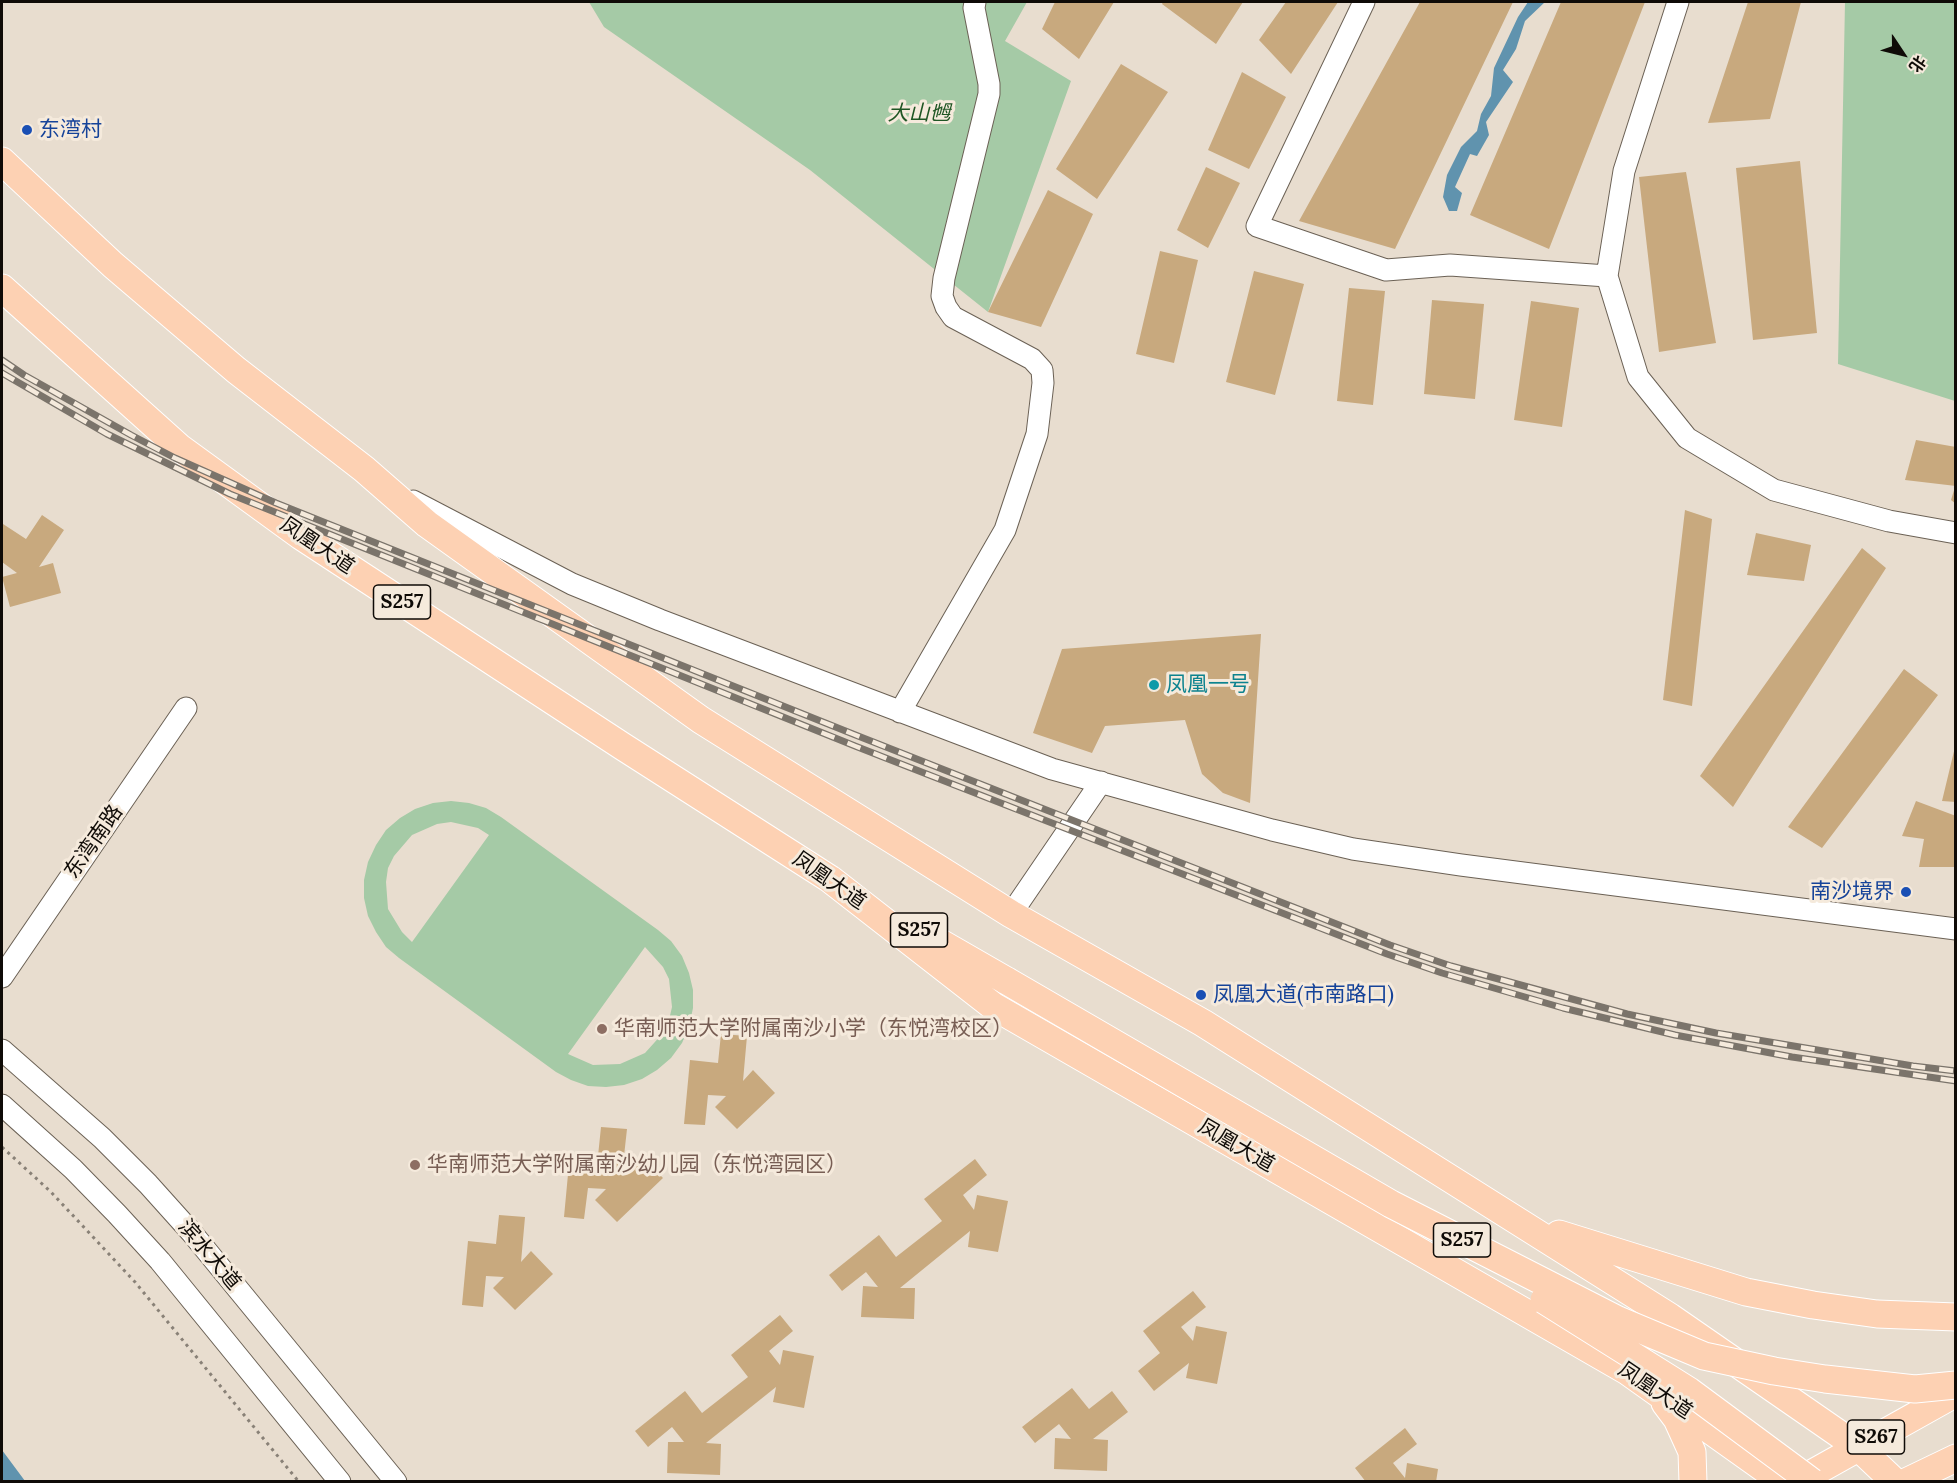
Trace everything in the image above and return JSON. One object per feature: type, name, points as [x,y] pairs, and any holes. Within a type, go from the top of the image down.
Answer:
[{"type":"main road","name":"S257","points":[[2,161],[113,265],[236,370],[364,469],[427,524],[701,720],[1011,914],[1203,1023],[1670,1317],[1858,1447],[1895,1482]]},
{"type":"main road","name":"凤凰大道","points":[[2,288],[180,448],[301,536],[830,879],[993,1006],[1627,1371],[1783,1482]]},
{"type":"main road","name":"S257","points":[[830,879],[1391,1204],[1618,1320],[1704,1356],[1825,1379],[1915,1389],[1956,1385]]},
{"type":"main road","points":[[1391,1204],[1689,1391],[1812,1482]]},
{"type":"main road","points":[[1521,1222],[1746,1292],[1877,1314],[1956,1317]]},
{"type":"main road","points":[[1627,1371],[1660,1363],[1674,1350],[1680,1334],[1670,1317]]},
{"type":"main road","points":[[1653,1388],[1677,1419],[1692,1452],[1693,1482]]},
{"type":"main road","name":"S267","points":[[1797,1482],[1956,1393]]},
{"type":"main road","points":[[1906,1482],[1956,1458]]},
{"type":"street","points":[[900,712],[1005,530],[1037,434],[1042,370],[1032,359],[953,317],[946,308],[942,296],[944,278],[989,94],[974,8],[975,2]]},
{"type":"street","points":[[1364,2],[1257,226],[1386,270],[1450,265],[1607,276]]},
{"type":"street","points":[[1678,2],[1624,171],[1607,276],[1638,377],[1687,438],[1774,490],[1889,521],[1956,533]]},
{"type":"street","points":[[364,469],[408,499],[572,584],[660,620],[1052,769],[1272,830],[1353,849],[1956,929]]},
{"type":"street","name":"东湾南路","points":[[2,976],[186,708]]},
{"type":"street","points":[[1011,914],[1101,782]]},
{"type":"street","name":"滨水大道","points":[[2,1050],[102,1138],[148,1184],[192,1233],[396,1482]]},
{"type":"street","name":"滨水大道","points":[[2,1105],[73,1169],[160,1261],[340,1482]]},
{"type":"path","points":[[2,1147],[51,1192],[135,1282],[299,1482]]},
{"type":"green space","name":"大山乸","points":[[589,2],[1027,2],[1005,41],[1071,81],[988,312],[810,170],[604,27]]},
{"type":"green space","points":[[1845,2],[1955,2],[1955,401],[1838,364]]},
{"type":"green space","points":[[451,801],[486,808],[671,941],[682,956],[689,973],[693,990],[693,1008],[689,1027],[682,1043],[671,1058],[642,1079],[624,1085],[588,1086],[571,1080],[556,1072],[386,947],[368,916],[364,898],[364,880],[368,862],[386,830],[415,809],[433,803]],"holes":[[[451,822],[478,828],[489,835],[412,942],[402,932],[388,909],[386,882],[388,868],[394,856],[412,835],[437,824]],[[645,947],[663,967],[669,979],[672,1007],[663,1033],[645,1053],[620,1064],[593,1065],[568,1054]]]},
{"type":"water","points":[[1528,2],[1545,2],[1525,21],[1516,49],[1503,70],[1513,82],[1486,122],[1489,135],[1477,156],[1470,154],[1455,187],[1462,193],[1457,211],[1449,211],[1443,197],[1447,175],[1461,147],[1477,131],[1481,114],[1491,96],[1494,68],[1518,17]]},
{"type":"water","points":[[2,1450],[25,1481],[2,1481]]},
{"type":"building","points":[[1055,2],[1114,2],[1079,59],[1042,29]]},
{"type":"building","points":[[1163,2],[1243,2],[1216,44],[1162,4]]},
{"type":"building","points":[[1286,2],[1338,2],[1291,74],[1259,40]]},
{"type":"building","points":[[1420,2],[1513,2],[1395,249],[1299,221]]},
{"type":"building","points":[[1561,2],[1645,2],[1549,249],[1470,215]]},
{"type":"building","points":[[1748,2],[1801,2],[1770,119],[1708,123]]},
{"type":"building","points":[[1121,64],[1168,92],[1097,199],[1056,169]]},
{"type":"building","points":[[1242,72],[1286,97],[1249,169],[1208,150]]},
{"type":"building","points":[[1800,161],[1817,333],[1753,340],[1736,168]]},
{"type":"building","points":[[1206,167],[1240,183],[1208,248],[1177,230]]},
{"type":"building","points":[[1686,172],[1716,343],[1659,352],[1639,177]]},
{"type":"building","points":[[1048,190],[1093,214],[1041,327],[988,312]]},
{"type":"building","points":[[1160,251],[1198,260],[1174,363],[1136,354]]},
{"type":"building","points":[[1254,271],[1304,284],[1275,395],[1226,382]]},
{"type":"building","points":[[1349,288],[1385,291],[1373,405],[1337,401]]},
{"type":"building","points":[[1432,300],[1484,304],[1475,399],[1424,394]]},
{"type":"building","points":[[1531,301],[1579,308],[1562,427],[1514,420]]},
{"type":"building","points":[[1916,440],[1956,447],[1956,486],[1905,480]]},
{"type":"building","points":[[1956,487],[1956,504],[1951,500]]},
{"type":"building","points":[[1685,510],[1712,519],[1692,706],[1663,700]]},
{"type":"building","points":[[42,515],[64,530],[39,567],[53,563],[61,593],[10,607],[2,577],[17,573],[2,562],[2,526],[3,524],[26,539]]},
{"type":"building","points":[[1756,533],[1811,545],[1804,581],[1747,575]]},
{"type":"building","points":[[1862,548],[1886,568],[1733,807],[1700,776]]},
{"type":"building","name":"凤凰一号","points":[[1261,634],[1250,803],[1223,793],[1202,774],[1185,720],[1105,726],[1092,753],[1033,733],[1062,649]]},
{"type":"building","points":[[1904,669],[1938,695],[1822,848],[1788,827]]},
{"type":"building","points":[[1955,747],[1956,802],[1942,801]]},
{"type":"building","points":[[1916,801],[1956,816],[1956,867],[1919,867],[1924,839],[1902,836]]},
{"type":"building","points":[[721,1034],[747,1036],[743,1081],[753,1070],[775,1093],[737,1129],[715,1107],[726,1096],[708,1095],[705,1125],[684,1124],[690,1060],[718,1063]]},
{"type":"building","points":[[601,1127],[627,1129],[622,1174],[641,1156],[663,1178],[617,1222],[595,1200],[606,1189],[588,1188],[584,1219],[564,1217],[570,1153],[598,1156]]},
{"type":"building","points":[[975,1159],[987,1175],[963,1195],[974,1210],[977,1195],[1008,1201],[998,1252],[968,1247],[970,1231],[900,1288],[915,1288],[914,1319],[861,1317],[863,1286],[878,1287],[866,1272],[842,1291],[829,1275],[879,1235],[896,1257],[942,1221],[924,1199]]},
{"type":"building","points":[[499,1215],[525,1217],[521,1262],[531,1251],[553,1274],[515,1310],[493,1288],[504,1277],[486,1276],[483,1307],[462,1305],[468,1241],[496,1244]]},
{"type":"building","points":[[1193,1291],[1206,1307],[1181,1327],[1193,1341],[1196,1326],[1227,1332],[1217,1384],[1186,1378],[1189,1363],[1154,1391],[1138,1371],[1160,1353],[1143,1331]]},
{"type":"building","points":[[780,1315],[793,1331],[769,1351],[780,1365],[783,1350],[814,1356],[804,1408],[773,1402],[776,1387],[706,1443],[721,1444],[720,1475],[667,1473],[668,1442],[684,1442],[672,1427],[648,1447],[635,1431],[685,1391],[702,1413],[748,1377],[731,1355]]},
{"type":"building","points":[[1072,1388],[1089,1409],[1112,1391],[1128,1412],[1093,1439],[1108,1440],[1107,1471],[1054,1469],[1055,1438],[1071,1439],[1059,1424],[1035,1443],[1022,1427]]},
{"type":"building","points":[[1405,1428],[1417,1444],[1393,1463],[1405,1478],[1407,1463],[1438,1469],[1436,1482],[1366,1482],[1355,1468]]},
{"type":"railway","points":[[2,360],[24,375],[175,458],[276,503],[853,734],[1390,945],[1451,966],[1627,1014],[1716,1033],[1956,1071]]},
{"type":"railway","points":[[2,373],[107,434],[230,494],[855,746],[1387,954],[1442,973],[1563,1008],[1675,1035],[1792,1057],[1956,1081]]},
{"type":"place","name":"东湾村","points":[[27,130]]},
{"type":"place","name":"凤凰一号","points":[[1154,685]]},
{"type":"place","name":"南沙境界","points":[[1906,892]]},
{"type":"place","name":"凤凰大道(市南路口)","points":[[1201,995]]},
{"type":"place","name":"华南师范大学附属南沙小学（东悦湾校区）","points":[[602,1029]]},
{"type":"place","name":"华南师范大学附属南沙幼儿园（东悦湾园区）","points":[[415,1165]]}]
